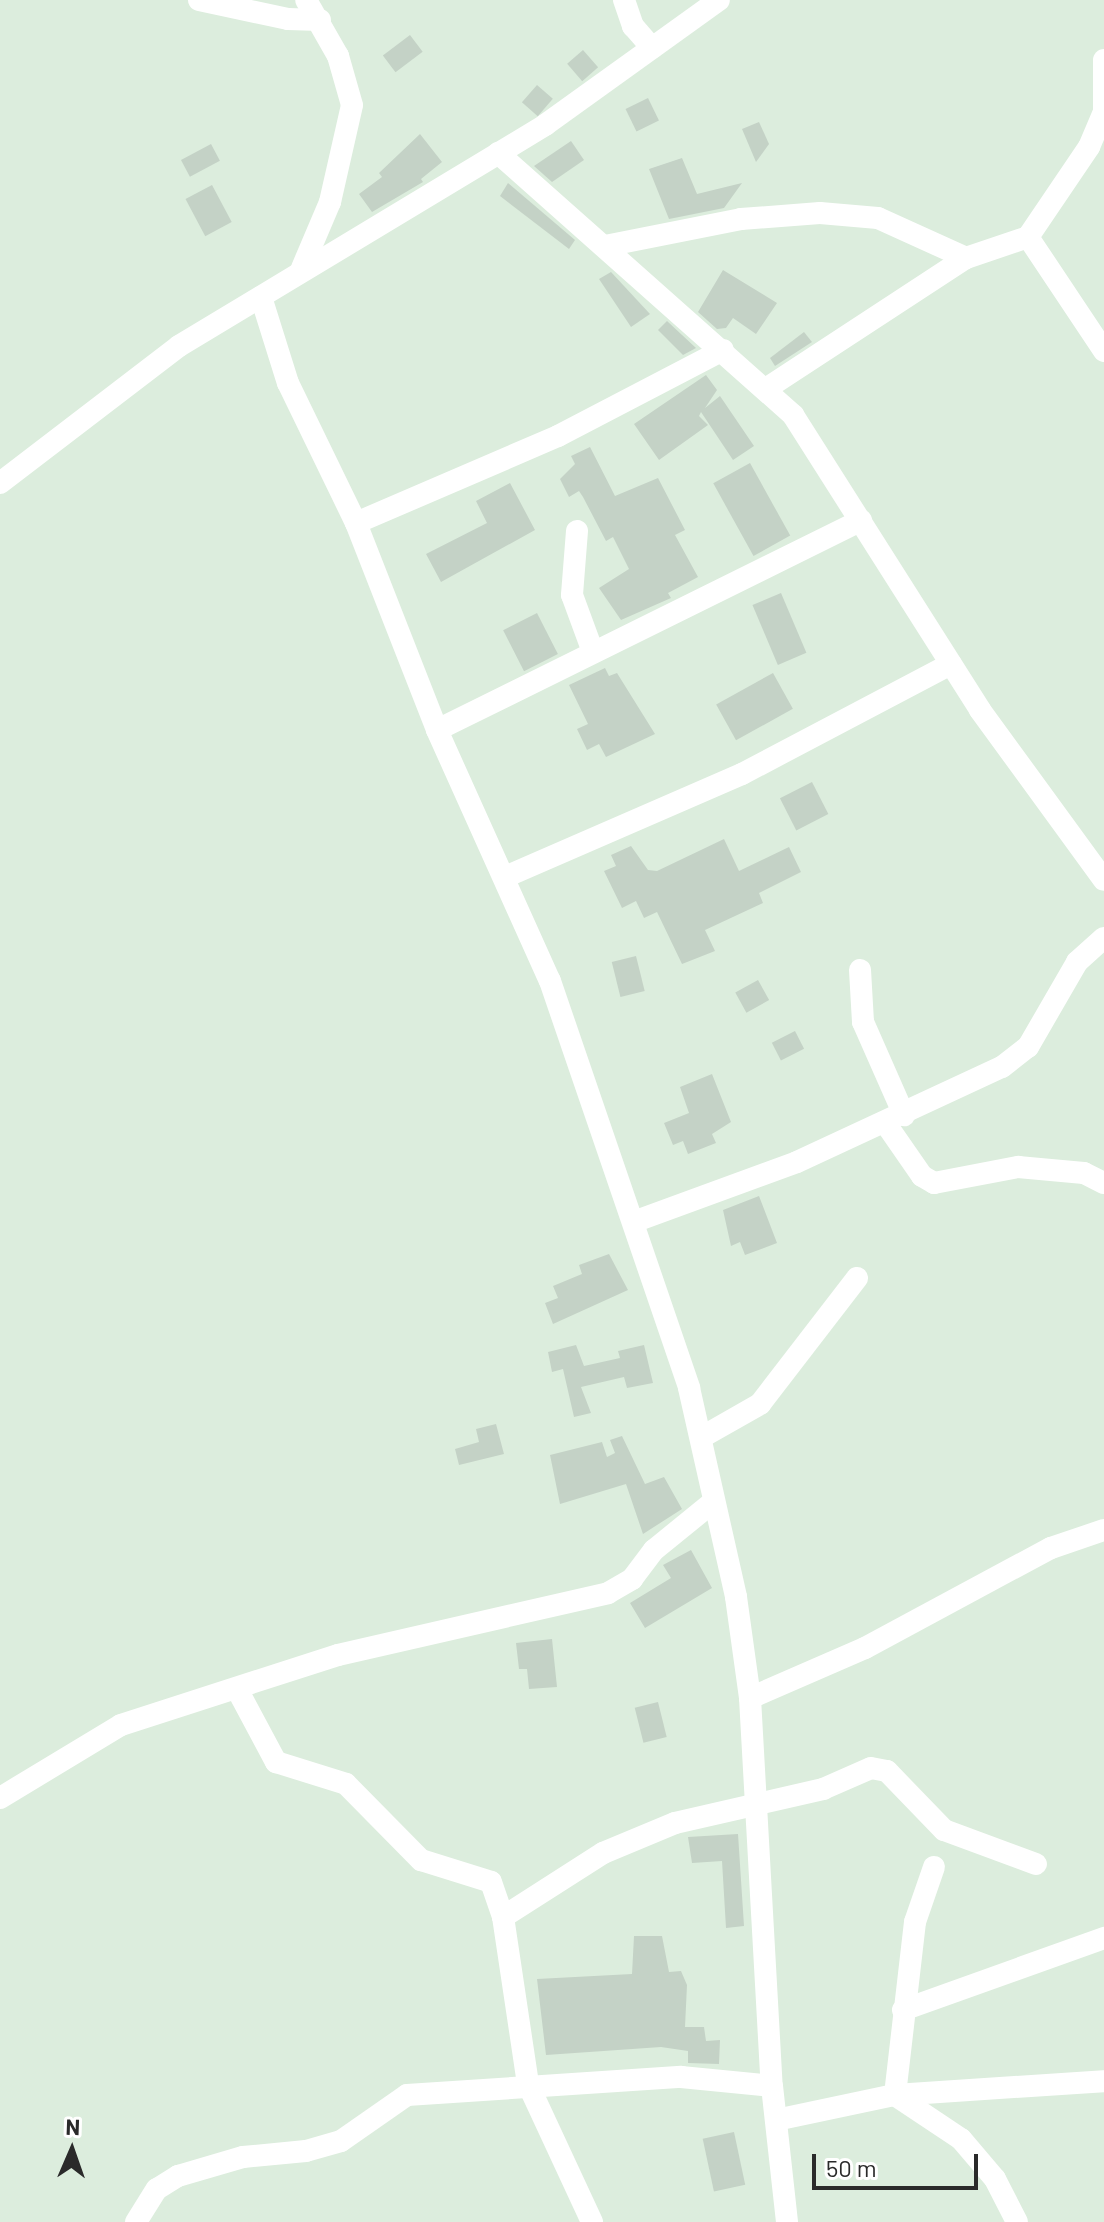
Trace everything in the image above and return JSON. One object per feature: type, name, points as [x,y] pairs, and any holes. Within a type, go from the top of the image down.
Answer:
[{"type":"street","points":[[199,0],[288,19],[320,20]]},
{"type":"street","points":[[301,269],[330,202],[347,145],[352,105],[338,56],[306,0]]},
{"type":"street","points":[[624,0],[633,26],[652,48]]},
{"type":"street","points":[[0,483],[115,391],[301,269],[498,153],[719,0]]},
{"type":"street","points":[[767,388],[966,258],[1028,237],[1104,121],[1104,60]]},
{"type":"street","points":[[498,153],[767,388],[793,415],[951,664],[1104,880]]},
{"type":"street","points":[[605,246],[741,219],[820,213],[878,218],[966,258]]},
{"type":"street","points":[[1028,237],[1104,351]]},
{"type":"street","points":[[261,297],[288,383],[356,523],[437,730],[505,877],[570,1034],[636,1221],[702,1437],[713,1502],[736,1597],[750,1698],[759,1805],[772,2086],[787,2222]]},
{"type":"street","points":[[356,523],[570,430],[723,350]]},
{"type":"street","points":[[437,730],[861,520]]},
{"type":"street","points":[[577,531],[572,595],[593,652]]},
{"type":"street","points":[[505,877],[742,774],[951,664]]},
{"type":"street","points":[[636,1221],[895,1120],[976,1082],[1028,1047],[1077,962],[1104,938]]},
{"type":"street","points":[[860,970],[863,1022],[912,1164],[934,1183],[1018,1167],[1084,1173],[1104,1183]]},
{"type":"street","points":[[702,1437],[760,1404],[857,1278]]},
{"type":"street","points":[[0,1798],[121,1725],[422,1632],[516,1617],[608,1593],[632,1579],[654,1550],[713,1502]]},
{"type":"street","points":[[750,1698],[865,1648],[1051,1548],[1104,1530]]},
{"type":"street","points":[[237,1689],[276,1762],[346,1784],[421,1860],[491,1882],[503,1917],[528,2084],[592,2222]]},
{"type":"street","points":[[503,1917],[603,1853],[696,1816],[823,1789],[880,1767],[944,1830],[1036,1864]]},
{"type":"street","points":[[895,2095],[915,1922],[934,1867]]},
{"type":"street","points":[[903,2010],[1104,1938]]},
{"type":"street","points":[[136,2222],[157,2189],[178,2176],[243,2157],[306,2151],[341,2141],[407,2095],[444,2096],[528,2084],[681,2077],[772,2086]]},
{"type":"street","points":[[776,2120],[895,2095],[1104,2081]]},
{"type":"street","points":[[895,2095],[961,2139],[995,2179],[1017,2222]]},
{"type":"building","points":[[410,35],[423,52],[395,72],[383,55]]},
{"type":"building","points":[[583,50],[598,67],[582,81],[567,64]]},
{"type":"building","points":[[537,85],[553,99],[538,116],[522,102]]},
{"type":"building","points":[[648,98],[659,120],[636,131],[626,109]]},
{"type":"building","points":[[759,122],[769,144],[756,162],[742,129]]},
{"type":"building","points":[[420,134],[442,162],[421,179],[423,182],[372,212],[359,194],[382,177],[379,173]]},
{"type":"building","points":[[571,141],[584,160],[552,182],[534,166]]},
{"type":"building","points":[[211,144],[220,161],[190,177],[181,160]]},
{"type":"building","points":[[682,158],[697,194],[742,183],[724,208],[669,219],[649,169]]},
{"type":"building","points":[[508,183],[575,240],[569,249],[500,196]]},
{"type":"building","points":[[212,185],[232,222],[205,236],[186,199]]},
{"type":"building","points":[[723,270],[777,303],[756,334],[733,318],[726,328],[717,329],[698,312]]},
{"type":"building","points":[[611,272],[650,314],[631,327],[599,279]]},
{"type":"building","points":[[667,321],[696,348],[683,355],[658,330]]},
{"type":"building","points":[[804,332],[812,342],[775,366],[770,358]]},
{"type":"building","points":[[706,375],[717,390],[705,408],[720,396],[754,446],[733,460],[701,412],[699,416],[708,425],[659,460],[634,424]]},
{"type":"building","points":[[590,447],[615,496],[658,478],[685,530],[675,535],[698,577],[668,593],[671,598],[621,620],[599,588],[629,569],[613,537],[606,541],[579,491],[569,497],[560,479],[575,464],[571,456]]},
{"type":"building","points":[[750,463],[790,536],[754,556],[713,483]]},
{"type":"building","points":[[510,483],[535,530],[441,582],[426,554],[487,523],[476,501]]},
{"type":"building","points":[[781,593],[806,653],[778,665],[752,605]]},
{"type":"building","points":[[537,613],[558,654],[524,671],[503,630]]},
{"type":"building","points":[[605,668],[609,676],[617,673],[655,734],[606,757],[599,744],[587,750],[577,729],[588,724],[569,685]]},
{"type":"building","points":[[773,673],[793,709],[736,740],[716,705]]},
{"type":"building","points":[[812,782],[828,814],[796,830],[780,798]]},
{"type":"building","points":[[724,839],[739,871],[789,847],[801,872],[759,893],[763,903],[705,930],[715,951],[682,964],[657,912],[644,918],[636,901],[622,908],[604,871],[616,866],[611,855],[631,846],[648,870],[657,871]]},
{"type":"building","points":[[636,956],[645,991],[620,997],[612,962]]},
{"type":"building","points":[[758,980],[769,1000],[746,1013],[735,993]]},
{"type":"building","points":[[795,1031],[804,1049],[781,1061],[772,1043]]},
{"type":"building","points":[[712,1074],[731,1122],[712,1134],[716,1143],[688,1154],[683,1141],[673,1145],[664,1123],[689,1113],[680,1087]]},
{"type":"building","points":[[759,1196],[777,1243],[745,1255],[740,1242],[731,1246],[723,1210]]},
{"type":"building","points":[[609,1254],[628,1290],[553,1324],[545,1303],[558,1298],[553,1286],[582,1274],[579,1265]]},
{"type":"building","points":[[576,1345],[584,1366],[620,1358],[618,1351],[644,1345],[653,1383],[627,1388],[624,1377],[581,1387],[591,1413],[574,1417],[563,1369],[552,1372],[548,1352]]},
{"type":"building","points":[[496,1424],[504,1454],[459,1465],[455,1449],[479,1442],[476,1429]]},
{"type":"building","points":[[622,1436],[645,1484],[664,1477],[682,1509],[643,1534],[626,1484],[560,1504],[550,1455],[602,1442],[607,1457],[615,1453],[610,1440]]},
{"type":"building","points":[[691,1550],[712,1588],[645,1628],[630,1603],[671,1578],[663,1565]]},
{"type":"building","points":[[552,1639],[557,1687],[529,1689],[527,1669],[519,1669],[516,1643]]},
{"type":"building","points":[[658,1702],[667,1737],[643,1743],[635,1708]]},
{"type":"building","points":[[738,1834],[744,1926],[726,1928],[722,1861],[692,1863],[688,1837]]},
{"type":"building","points":[[634,1936],[662,1936],[669,1972],[681,1971],[687,1985],[685,2027],[704,2027],[706,2041],[720,2040],[719,2064],[688,2063],[688,2051],[661,2047],[546,2055],[537,1979],[632,1974]]},
{"type":"building","points":[[734,2132],[745,2185],[714,2191],[703,2139]]}]
